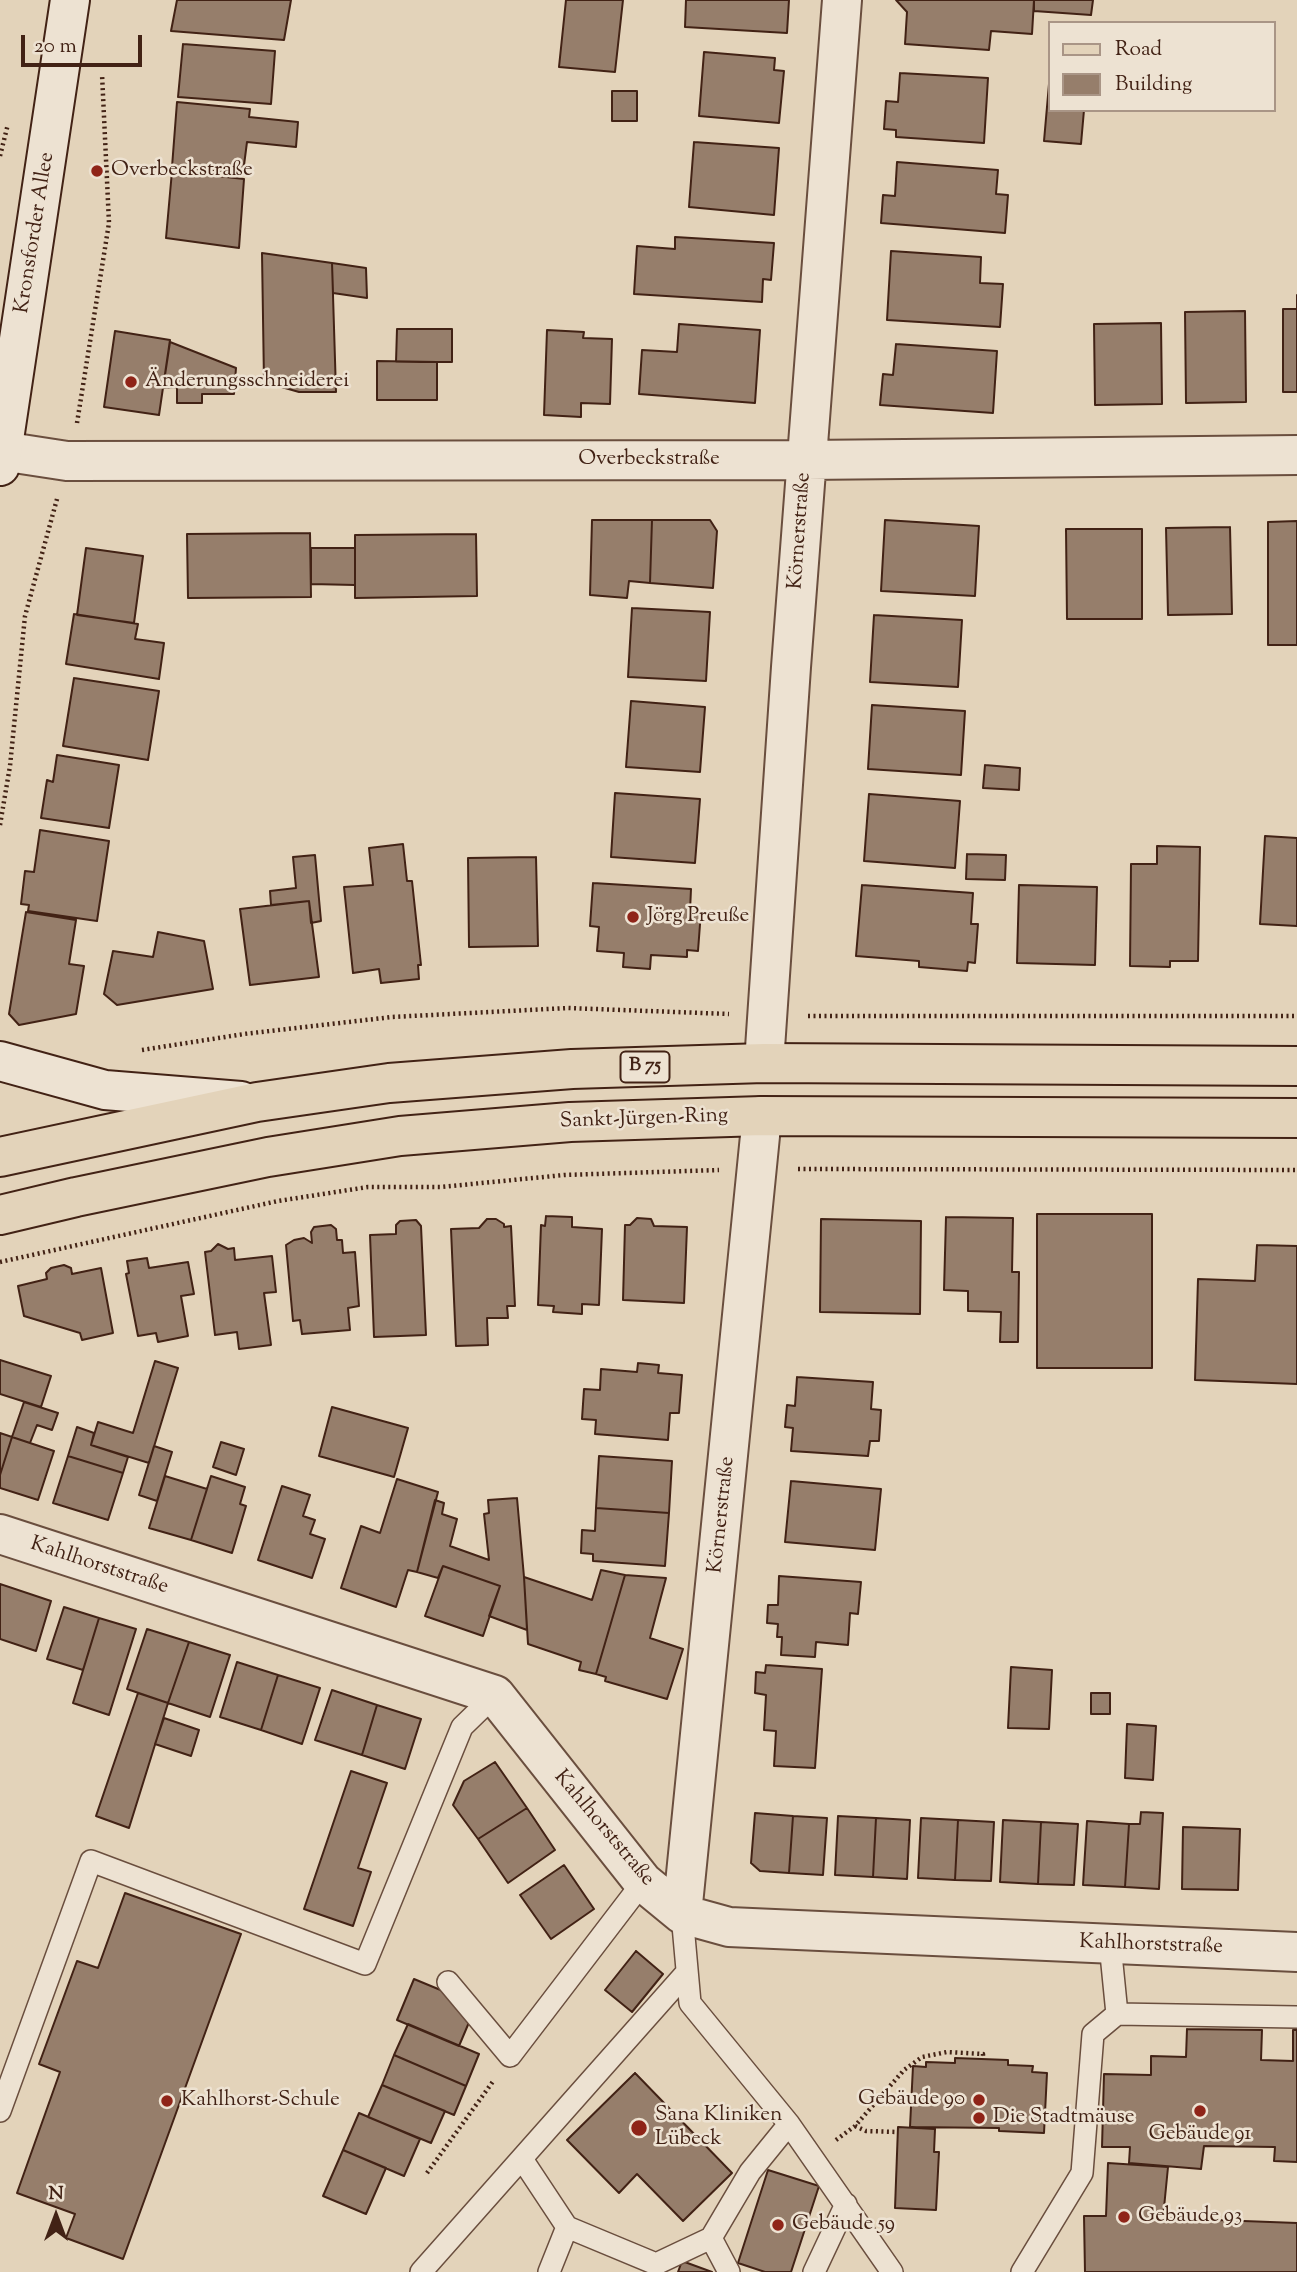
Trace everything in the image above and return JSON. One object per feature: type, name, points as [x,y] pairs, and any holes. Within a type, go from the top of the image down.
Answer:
[{"type":"main road","name":"B 75","points":[[0,1157],[257,1102],[402,1082],[572,1069],[764,1063],[1297,1066]]},
{"type":"main road","name":"Sankt-Jürgen-Ring","points":[[0,1215],[268,1157],[400,1136],[570,1122],[762,1116],[1297,1118]]},
{"type":"street","name":"Kronsforder Allee","points":[[1,459],[70,0]]},
{"type":"street","name":"Körnerstraße","points":[[764,1063],[806,460],[842,0]]},
{"type":"street","name":"Overbeckstraße","points":[[1,459],[806,460],[1297,455]]},
{"type":"street","points":[[0,1061],[105,1090],[257,1102]]},
{"type":"street","name":"Körnerstraße","points":[[682,1914],[762,1116]]},
{"type":"street","name":"Kahlhorststraße","points":[[0,1534],[495,1695],[643,1882],[682,1914],[729,1927],[1297,1952]]},
{"type":"lane","points":[[0,2111],[90,1861],[365,1964],[462,1727],[495,1695]]},
{"type":"lane","points":[[448,1982],[510,2056],[643,1882]]},
{"type":"lane","points":[[682,1914],[690,2003],[789,2124],[892,2272]]},
{"type":"lane","points":[[1110,1944],[1117,2014]]},
{"type":"lane","points":[[421,2272],[687,1972]]},
{"type":"lane","points":[[1022,2272],[1082,2173],[1093,2034],[1117,2014],[1297,2017]]},
{"type":"lane","points":[[522,2159],[567,2227],[656,2264],[711,2238],[750,2172],[789,2124]]},
{"type":"lane","points":[[814,2272],[846,2204]]},
{"type":"lane","points":[[549,2272],[567,2227]]},
{"type":"lane","points":[[711,2238],[729,2272]]},
{"type":"path","points":[[0,825],[10,765],[25,616],[76,425],[109,223],[101,60]]},
{"type":"path","points":[[136,1051],[244,1034],[392,1017],[568,1008],[768,1016],[1297,1017]]},
{"type":"path","points":[[0,1262],[278,1201],[368,1187],[441,1187],[564,1175],[757,1169],[1297,1170]]},
{"type":"path","points":[[898,2132],[866,2131],[855,2126],[904,2070],[922,2057],[947,2052],[983,2054],[983,2059]]},
{"type":"path","points":[[427,2174],[510,2056]]},
{"type":"building","points":[[177,0],[291,0],[284,40],[171,31]]},
{"type":"building","points":[[566,0],[623,0],[615,72],[559,67]]},
{"type":"building","points":[[686,0],[789,0],[787,33],[685,27]]},
{"type":"building","points":[[896,0],[1034,0],[1032,34],[991,31],[989,50],[905,44],[907,12]]},
{"type":"building","points":[[1034,0],[1093,0],[1091,15],[1034,11]]},
{"type":"building","points":[[183,44],[275,51],[271,104],[178,97]]},
{"type":"building","points":[[704,52],[775,58],[774,70],[784,71],[779,123],[699,116]]},
{"type":"building","points":[[900,73],[988,78],[984,143],[896,137],[896,130],[884,129],[886,101],[898,102]]},
{"type":"building","points":[[612,91],[637,91],[637,121],[612,121]]},
{"type":"building","points":[[1048,95],[1048,112],[1084,112],[1081,144],[1044,141]]},
{"type":"building","points":[[177,102],[250,109],[249,117],[298,122],[296,147],[247,142],[243,173],[172,167]]},
{"type":"building","points":[[694,142],[779,148],[774,215],[689,207]]},
{"type":"building","points":[[897,162],[998,170],[996,194],[1008,195],[1005,233],[881,223],[883,195],[895,196]]},
{"type":"building","points":[[172,171],[244,179],[239,248],[166,238]]},
{"type":"building","points":[[675,237],[774,243],[771,280],[763,279],[762,302],[634,294],[637,246],[675,249]]},
{"type":"building","points":[[891,251],[981,257],[980,283],[1003,284],[1000,327],[887,320]]},
{"type":"building","points":[[262,253],[332,263],[336,392],[299,392],[264,382]]},
{"type":"building","points":[[332,263],[366,268],[367,298],[333,293]]},
{"type":"building","points":[[1283,309],[1297,309],[1297,392],[1283,392]]},
{"type":"building","points":[[1245,311],[1246,402],[1186,403],[1185,312]]},
{"type":"building","points":[[1161,323],[1162,404],[1095,405],[1094,324]]},
{"type":"building","points":[[679,324],[760,330],[755,403],[639,394],[642,350],[677,352]]},
{"type":"building","points":[[397,329],[452,329],[452,362],[396,362]]},
{"type":"building","points":[[547,330],[584,332],[583,338],[612,339],[610,404],[581,403],[581,417],[544,415]]},
{"type":"building","points":[[115,331],[170,340],[159,415],[104,407]]},
{"type":"building","points":[[170,342],[236,368],[234,394],[202,394],[202,403],[177,403],[177,387],[163,388]]},
{"type":"building","points":[[896,344],[997,351],[993,413],[880,405],[883,374],[893,375]]},
{"type":"building","points":[[377,361],[437,362],[437,400],[377,400]]},
{"type":"building","points":[[592,520],[652,520],[650,583],[629,581],[627,598],[590,595]]},
{"type":"building","points":[[652,520],[710,520],[717,531],[713,588],[650,583]]},
{"type":"building","points":[[885,520],[979,526],[975,596],[881,591]]},
{"type":"building","points":[[1297,521],[1297,645],[1268,645],[1268,522]]},
{"type":"building","points":[[1230,527],[1232,614],[1168,615],[1166,528]]},
{"type":"building","points":[[1066,529],[1142,529],[1142,619],[1067,619]]},
{"type":"building","points":[[310,533],[311,597],[188,598],[187,534]]},
{"type":"building","points":[[476,534],[477,596],[355,598],[355,535]]},
{"type":"building","points":[[86,548],[143,556],[134,623],[77,615]]},
{"type":"building","points":[[311,548],[355,548],[355,585],[311,584]]},
{"type":"building","points":[[632,608],[710,612],[706,681],[628,677]]},
{"type":"building","points":[[74,614],[138,624],[135,639],[164,643],[159,679],[66,664]]},
{"type":"building","points":[[874,615],[962,620],[958,687],[870,682]]},
{"type":"building","points":[[74,678],[159,691],[148,760],[63,746]]},
{"type":"building","points":[[631,701],[705,707],[700,772],[626,767]]},
{"type":"building","points":[[872,705],[965,711],[961,775],[868,769]]},
{"type":"building","points":[[57,755],[119,765],[109,828],[41,818],[47,780],[53,782]]},
{"type":"building","points":[[985,765],[1020,768],[1019,790],[983,788]]},
{"type":"building","points":[[615,793],[700,799],[695,863],[611,857]]},
{"type":"building","points":[[869,794],[960,801],[955,868],[864,861]]},
{"type":"building","points":[[40,830],[109,841],[97,921],[28,911],[29,905],[21,904],[25,871],[34,872]]},
{"type":"building","points":[[1265,836],[1297,838],[1297,926],[1260,924]]},
{"type":"building","points":[[403,844],[407,881],[412,881],[421,965],[418,965],[419,979],[381,983],[379,969],[353,973],[344,887],[373,885],[369,848]]},
{"type":"building","points":[[1157,846],[1200,847],[1198,961],[1170,961],[1170,967],[1130,966],[1131,864],[1157,864]]},
{"type":"building","points":[[967,854],[1006,855],[1005,880],[966,879]]},
{"type":"building","points":[[315,855],[321,921],[311,923],[309,901],[271,905],[270,891],[296,888],[293,857]]},
{"type":"building","points":[[536,857],[538,946],[469,947],[468,858]]},
{"type":"building","points":[[593,883],[691,889],[690,911],[701,911],[698,951],[687,950],[687,957],[651,955],[650,969],[623,967],[624,953],[597,951],[599,927],[590,926]]},
{"type":"building","points":[[862,885],[973,893],[971,924],[978,924],[975,963],[968,962],[967,971],[919,967],[919,961],[856,956]]},
{"type":"building","points":[[1019,885],[1097,887],[1095,965],[1017,963]]},
{"type":"building","points":[[309,901],[319,977],[250,985],[240,909]]},
{"type":"building","points":[[26,912],[76,920],[69,964],[84,966],[76,1014],[19,1025],[9,1014]]},
{"type":"building","points":[[158,932],[204,941],[213,989],[117,1005],[104,994],[113,951],[153,957]]},
{"type":"building","points":[[1037,1214],[1152,1214],[1152,1368],[1037,1368]]},
{"type":"building","points":[[546,1216],[572,1217],[572,1227],[602,1229],[599,1305],[582,1304],[582,1314],[553,1312],[554,1306],[538,1305],[541,1225],[545,1226]]},
{"type":"building","points":[[946,1217],[1013,1218],[1012,1272],[1019,1272],[1018,1342],[1000,1342],[1001,1312],[968,1311],[968,1291],[944,1290]]},
{"type":"building","points":[[637,1218],[651,1219],[654,1226],[687,1227],[684,1303],[623,1300],[625,1225],[630,1225]]},
{"type":"building","points":[[487,1219],[496,1219],[504,1224],[504,1227],[511,1226],[515,1306],[507,1306],[508,1318],[487,1318],[488,1345],[456,1346],[451,1229],[479,1228]]},
{"type":"building","points":[[821,1219],[921,1221],[920,1314],[820,1312]]},
{"type":"building","points":[[416,1220],[421,1226],[426,1335],[374,1337],[370,1235],[396,1234],[396,1225],[400,1221]]},
{"type":"building","points":[[331,1225],[336,1229],[337,1240],[342,1240],[343,1253],[355,1252],[359,1306],[348,1308],[350,1330],[302,1334],[300,1320],[293,1321],[286,1245],[304,1238],[312,1243],[311,1232],[314,1227]]},
{"type":"building","points":[[218,1244],[228,1249],[234,1248],[235,1260],[272,1256],[276,1292],[264,1293],[271,1345],[239,1349],[237,1332],[215,1335],[205,1252],[211,1251]]},
{"type":"building","points":[[1257,1245],[1297,1246],[1297,1384],[1195,1380],[1198,1279],[1255,1281]]},
{"type":"building","points":[[147,1258],[149,1268],[188,1262],[194,1294],[181,1296],[188,1336],[158,1342],[156,1333],[138,1336],[126,1274],[129,1273],[127,1261]]},
{"type":"building","points":[[64,1265],[71,1268],[72,1274],[101,1268],[113,1333],[82,1340],[80,1333],[24,1316],[18,1286],[47,1279],[46,1273],[51,1268]]},
{"type":"building","points":[[0,1360],[51,1376],[41,1407],[0,1394]]},
{"type":"building","points":[[155,1361],[178,1368],[149,1463],[91,1445],[98,1422],[133,1433]]},
{"type":"building","points":[[638,1363],[659,1365],[658,1373],[682,1375],[679,1413],[670,1413],[668,1440],[595,1434],[596,1420],[582,1419],[584,1389],[600,1390],[601,1369],[637,1372]]},
{"type":"building","points":[[797,1377],[873,1382],[871,1409],[881,1410],[879,1441],[870,1441],[868,1456],[791,1451],[793,1428],[785,1427],[787,1405],[795,1406]]},
{"type":"building","points":[[24,1402],[58,1413],[52,1430],[37,1425],[30,1443],[12,1437]]},
{"type":"building","points":[[332,1407],[408,1428],[394,1477],[319,1456]]},
{"type":"building","points":[[77,1427],[94,1433],[91,1445],[128,1457],[123,1473],[68,1456]]},
{"type":"building","points":[[0,1433],[12,1437],[0,1475]]},
{"type":"building","points":[[12,1437],[54,1451],[38,1500],[0,1488],[0,1475]]},
{"type":"building","points":[[221,1442],[244,1449],[236,1475],[213,1467]]},
{"type":"building","points":[[154,1446],[172,1452],[157,1501],[139,1495]]},
{"type":"building","points":[[68,1456],[123,1473],[108,1520],[53,1503]]},
{"type":"building","points":[[599,1456],[672,1461],[669,1513],[596,1508]]},
{"type":"building","points":[[165,1476],[207,1489],[191,1540],[149,1528]]},
{"type":"building","points":[[211,1476],[245,1487],[240,1504],[246,1506],[232,1553],[191,1540]]},
{"type":"building","points":[[397,1479],[438,1492],[417,1572],[408,1570],[396,1607],[341,1588],[361,1526],[380,1533]]},
{"type":"building","points":[[791,1481],[881,1489],[875,1550],[785,1542]]},
{"type":"building","points":[[282,1486],[310,1495],[303,1516],[315,1520],[310,1534],[325,1539],[312,1578],[258,1560]]},
{"type":"building","points":[[517,1498],[527,1630],[489,1616],[500,1586],[443,1566],[438,1578],[417,1572],[435,1500],[444,1503],[442,1514],[457,1519],[450,1546],[489,1560],[484,1514],[489,1513],[488,1500]]},
{"type":"building","points":[[596,1508],[669,1513],[665,1566],[593,1561],[593,1554],[581,1553],[582,1530],[595,1531]]},
{"type":"building","points":[[443,1566],[500,1586],[483,1636],[425,1616]]},
{"type":"building","points":[[601,1570],[625,1575],[596,1674],[579,1670],[581,1662],[528,1644],[524,1577],[592,1600]]},
{"type":"building","points":[[625,1575],[666,1578],[650,1638],[683,1649],[667,1699],[605,1681],[606,1677],[596,1674]]},
{"type":"building","points":[[779,1576],[861,1582],[858,1614],[850,1613],[848,1645],[816,1642],[815,1657],[781,1655],[782,1637],[777,1637],[778,1624],[767,1623],[768,1605],[778,1605]]},
{"type":"building","points":[[0,1584],[51,1601],[36,1651],[0,1639]]},
{"type":"building","points":[[64,1607],[99,1618],[83,1670],[47,1659]]},
{"type":"building","points":[[99,1618],[136,1629],[109,1715],[73,1703]]},
{"type":"building","points":[[147,1629],[189,1642],[168,1703],[127,1689]]},
{"type":"building","points":[[189,1642],[230,1655],[210,1717],[168,1703]]},
{"type":"building","points":[[237,1662],[278,1675],[261,1730],[220,1717]]},
{"type":"building","points":[[766,1665],[822,1669],[815,1768],[774,1766],[776,1731],[764,1730],[766,1695],[755,1693],[756,1672],[765,1673]]},
{"type":"building","points":[[1011,1667],[1052,1670],[1049,1729],[1008,1728]]},
{"type":"building","points":[[278,1675],[320,1688],[302,1744],[261,1730]]},
{"type":"building","points":[[332,1690],[377,1705],[362,1755],[315,1740]]},
{"type":"building","points":[[138,1693],[168,1703],[129,1828],[96,1816]]},
{"type":"building","points":[[1091,1693],[1110,1693],[1110,1714],[1091,1714]]},
{"type":"building","points":[[377,1705],[421,1719],[405,1769],[362,1755]]},
{"type":"building","points":[[164,1718],[199,1730],[191,1756],[155,1744]]},
{"type":"building","points":[[1127,1724],[1156,1726],[1153,1780],[1125,1778]]},
{"type":"building","points":[[495,1762],[527,1808],[478,1839],[453,1805],[464,1781]]},
{"type":"building","points":[[351,1771],[387,1783],[358,1868],[371,1872],[353,1926],[304,1909]]},
{"type":"building","points":[[527,1808],[555,1850],[508,1883],[478,1839]]},
{"type":"building","points":[[1141,1812],[1163,1813],[1159,1889],[1125,1887],[1129,1824],[1140,1824]]},
{"type":"building","points":[[755,1813],[793,1816],[789,1873],[760,1871],[751,1863]]},
{"type":"building","points":[[793,1816],[827,1818],[823,1875],[789,1873]]},
{"type":"building","points":[[838,1816],[876,1818],[873,1877],[835,1875]]},
{"type":"building","points":[[876,1818],[910,1820],[907,1879],[873,1877]]},
{"type":"building","points":[[921,1818],[958,1820],[955,1880],[918,1878]]},
{"type":"building","points":[[958,1820],[994,1822],[991,1881],[955,1880]]},
{"type":"building","points":[[1003,1820],[1041,1822],[1038,1884],[1000,1882]]},
{"type":"building","points":[[1087,1821],[1129,1824],[1125,1887],[1083,1885]]},
{"type":"building","points":[[1041,1822],[1078,1824],[1074,1885],[1038,1884]]},
{"type":"building","points":[[1183,1827],[1240,1829],[1238,1890],[1182,1889]]},
{"type":"building","points":[[564,1865],[594,1909],[551,1939],[520,1895]]},
{"type":"building","points":[[125,1893],[241,1934],[123,2259],[66,2238],[75,2214],[17,2193],[60,2072],[39,2064],[77,1961],[98,1968]]},
{"type":"building","points":[[636,1951],[663,1974],[632,2012],[605,1990]]},
{"type":"building","points":[[414,1979],[455,1996],[470,2020],[459,2046],[397,2020]]},
{"type":"building","points":[[408,2024],[479,2054],[466,2086],[394,2055]]},
{"type":"building","name":"Gebäude 91","points":[[1187,2029],[1262,2030],[1261,2060],[1293,2061],[1293,2030],[1297,2030],[1297,2162],[1274,2161],[1275,2147],[1204,2146],[1201,2169],[1129,2163],[1130,2147],[1102,2147],[1104,2074],[1151,2075],[1151,2056],[1186,2057]]},
{"type":"building","points":[[394,2055],[466,2086],[454,2115],[382,2085]]},
{"type":"building","name":"Gebäude 90","points":[[955,2058],[1008,2060],[1008,2065],[1033,2066],[1032,2072],[1047,2073],[1044,2133],[999,2131],[999,2128],[910,2127],[913,2066],[926,2067],[926,2062],[955,2063]]},
{"type":"building","points":[[635,2073],[732,2173],[683,2221],[637,2174],[619,2193],[567,2140]]},
{"type":"building","points":[[382,2085],[445,2111],[431,2143],[368,2117]]},
{"type":"building","points":[[359,2113],[420,2139],[404,2176],[343,2150]]},
{"type":"building","points":[[898,2127],[935,2129],[934,2152],[939,2152],[936,2210],[895,2208]]},
{"type":"building","points":[[343,2150],[386,2168],[366,2214],[323,2196]]},
{"type":"building","name":"Gebäude 93","points":[[1108,2163],[1168,2167],[1163,2218],[1297,2223],[1297,2272],[1085,2272],[1084,2216],[1106,2216]]},
{"type":"building","name":"Gebäude 59","points":[[768,2170],[819,2186],[791,2272],[765,2272],[738,2263]]},
{"type":"building","points":[[682,2261],[712,2272],[678,2272]]},
{"type":"place","name":"Overbeckstraße","points":[[97,171]]},
{"type":"place","name":"Änderungsschneiderei","points":[[131,382]]},
{"type":"place","name":"Jörg Preuße","points":[[633,917]]},
{"type":"place","name":"Gebäude 90","points":[[979,2100]]},
{"type":"place","name":"Kahlhorst-Schule","points":[[167,2101]]},
{"type":"place","name":"Gebäude 91","points":[[1200,2111]]},
{"type":"place","name":"Die Stadtmäuse","points":[[979,2118]]},
{"type":"place","name":"Sana Kliniken Lübeck","points":[[639,2128]]},
{"type":"place","name":"Gebäude 93","points":[[1124,2217]]},
{"type":"place","name":"Gebäude 59","points":[[778,2225]]}]
